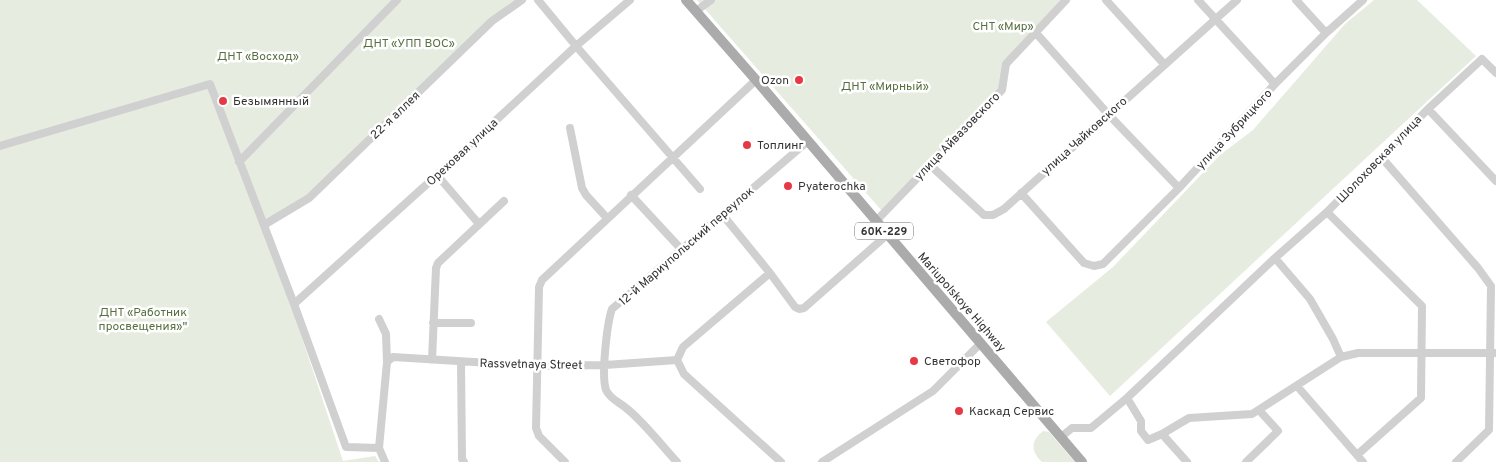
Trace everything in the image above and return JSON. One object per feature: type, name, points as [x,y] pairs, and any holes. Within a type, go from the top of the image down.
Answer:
[{"type":"main road","name":"Mariupolskoye Highway","points":[[686,0],[1082,462]]},
{"type":"street","points":[[239,162],[396,0]]},
{"type":"street","name":"22-я аллея","points":[[264,225],[309,198],[492,21],[522,0]]},
{"type":"street","points":[[538,0],[700,188]]},
{"type":"street","name":"Ореховая улица","points":[[294,304],[576,46],[630,0]]},
{"type":"street","points":[[696,11],[711,0]]},
{"type":"street","name":"улица Айвазовского","points":[[876,221],[1002,90],[1006,64],[1066,0]]},
{"type":"street","points":[[1106,0],[1164,64]]},
{"type":"street","points":[[1198,0],[1275,84]]},
{"type":"street","name":"улица Чайковского","points":[[930,164],[984,215],[993,215],[1004,208],[1237,0]]},
{"type":"street","points":[[1296,0],[1326,33]]},
{"type":"street","name":"улица Зубрицкого","points":[[1021,193],[1084,263],[1094,266],[1107,261],[1180,188],[1275,84],[1326,33],[1363,0]]},
{"type":"street","points":[[1036,33],[1108,114],[1180,188]]},
{"type":"street","name":"Шолоховская улица","points":[[1061,437],[1072,428],[1091,428],[1127,398],[1275,258],[1327,212],[1428,109],[1482,59],[1496,74]]},
{"type":"street","points":[[565,462],[539,436],[536,428],[539,287],[542,280],[756,80]]},
{"type":"street","points":[[0,146],[210,84],[294,304],[346,448],[379,448]]},
{"type":"street","points":[[1428,109],[1496,181]]},
{"type":"street","points":[[570,128],[582,188],[607,218]]},
{"type":"street","name":"12-й Мариупольский переулок","points":[[677,462],[628,409],[612,398],[606,389],[605,365],[609,318],[612,309],[808,141]]},
{"type":"street","points":[[1382,158],[1478,268],[1490,286],[1493,353],[1489,430],[1456,462]]},
{"type":"street","points":[[437,175],[479,224]]},
{"type":"street","points":[[631,195],[681,249]]},
{"type":"street","points":[[432,360],[436,268],[438,262],[504,201]]},
{"type":"street","points":[[1327,212],[1422,306],[1421,398],[1357,455]]},
{"type":"street","points":[[722,214],[770,272],[795,307],[799,309],[804,308],[888,234]]},
{"type":"street","points":[[1275,258],[1310,298],[1333,339],[1341,358]]},
{"type":"street","points":[[770,272],[683,347],[677,360],[684,374],[782,462]]},
{"type":"street","points":[[379,319],[386,334],[387,362],[379,448],[385,462]]},
{"type":"street","points":[[433,323],[471,323]]},
{"type":"street","points":[[822,462],[933,391],[981,343]]},
{"type":"street","points":[[1127,398],[1141,421],[1141,431],[1148,440],[1189,418],[1252,414],[1341,358],[1358,353],[1493,353]]},
{"type":"street","name":"Rassvetnaya Street","points":[[387,362],[393,356],[536,366],[605,365],[677,360]]},
{"type":"street","points":[[461,362],[462,459],[464,462]]},
{"type":"street","points":[[1298,386],[1363,462]]},
{"type":"street","points":[[1246,462],[1278,431],[1259,410]]},
{"type":"street","points":[[1162,434],[1187,462]]},
{"type":"green space","name":"ДНТ «Работник просвещения»\"","points":[[0,0],[520,0],[492,21],[309,198],[262,228],[290,302],[343,461],[375,456],[379,462],[0,462]]},
{"type":"green space","name":"ДНТ «Мирный»","points":[[697,0],[1064,0],[1005,64],[1001,89],[882,211]]},
{"type":"green space","points":[[1374,0],[1417,0],[1476,56],[1110,396],[1046,322],[1113,267],[1220,155],[1253,130],[1345,24]]},
{"type":"green space","points":[[1043,431],[1049,432],[1075,462],[1042,462],[1034,450],[1034,443]]},
{"type":"place","name":"Ozon","points":[[799,80]]},
{"type":"place","name":"Безымянный","points":[[223,101]]},
{"type":"place","name":"Топлинг","points":[[747,145]]},
{"type":"place","name":"Pyaterochka","points":[[788,186]]},
{"type":"place","name":"Светофор","points":[[914,361]]},
{"type":"place","name":"Каскад Сервис","points":[[959,411]]},
{"type":"park label","name":"СНТ «Мир»","points":[[1003,26]]},
{"type":"park label","name":"ДНТ «УПП ВОС»","points":[[409,43]]},
{"type":"park label","name":"ДНТ «Восход»","points":[[258,56]]}]
